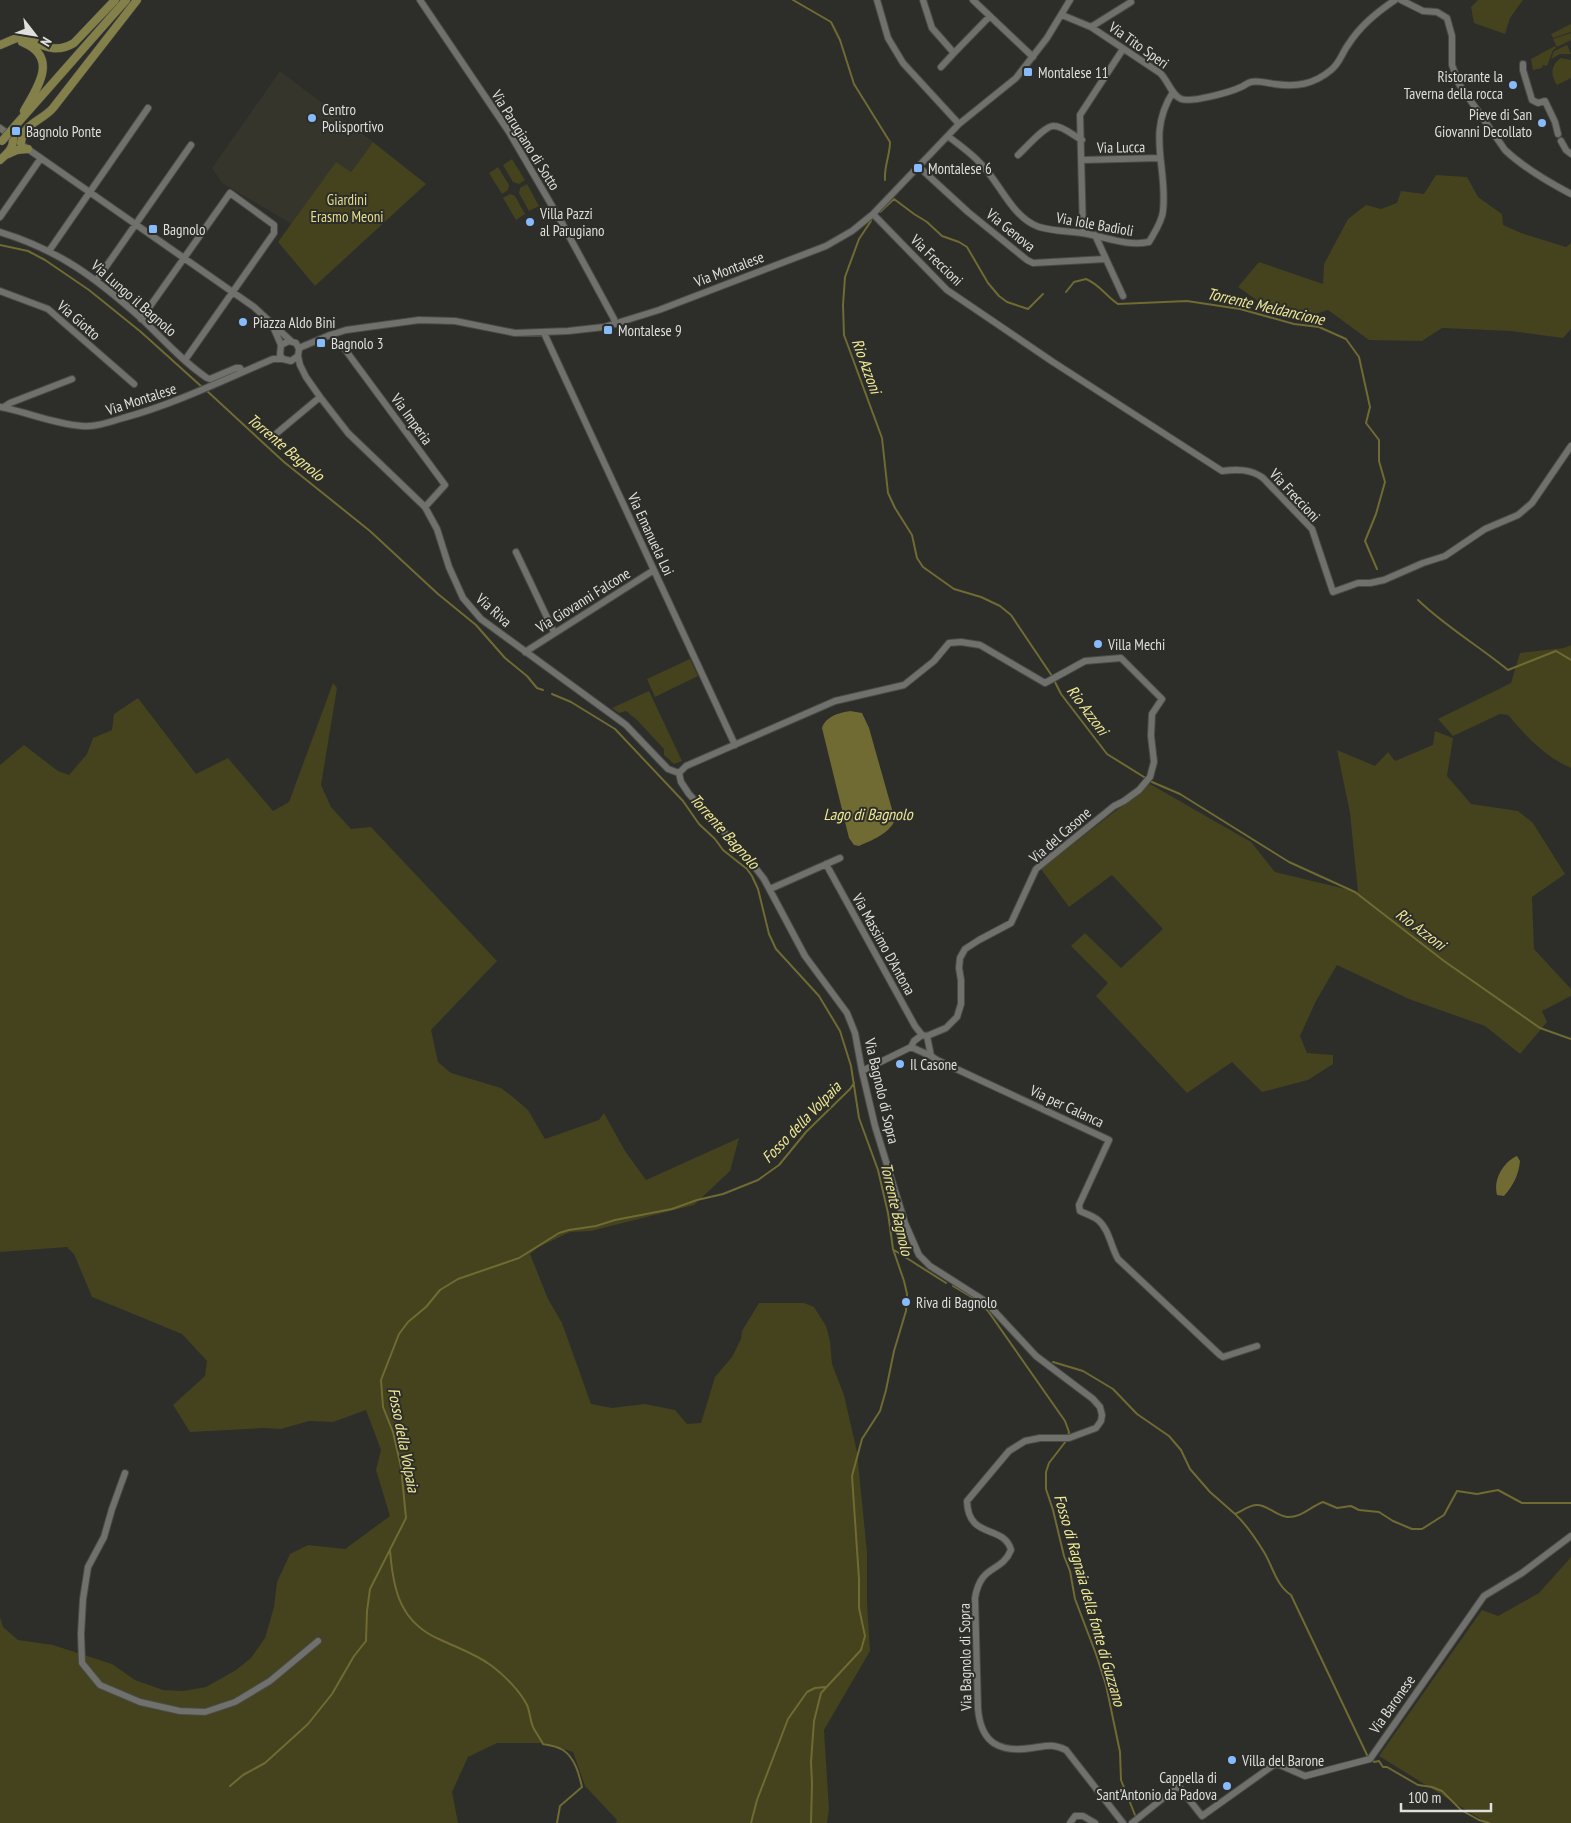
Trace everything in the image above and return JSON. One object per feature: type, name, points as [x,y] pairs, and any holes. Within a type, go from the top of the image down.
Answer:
[{"type":"main road","points":[[0,45],[19,37],[50,49],[67,47],[74,43],[116,0]]},
{"type":"main road","points":[[1,142],[126,0]]},
{"type":"main road","points":[[21,143],[23,133],[28,126],[44,117],[53,108],[137,0]]},
{"type":"main road","points":[[13,39],[35,50],[41,60],[43,70],[41,82],[15,126]]},
{"type":"main road","points":[[3,157],[12,147],[13,137]]},
{"type":"main road","points":[[3,157],[17,150],[28,149]]},
{"type":"street","name":"Via Parugiano di Sotto","points":[[420,0],[509,132],[562,223],[616,324]]},
{"type":"street","points":[[877,0],[888,38],[903,62],[959,124]]},
{"type":"street","points":[[923,0],[931,26],[954,53]]},
{"type":"street","points":[[973,0],[1033,57]]},
{"type":"street","name":"Via Montalese","points":[[299,348],[346,330],[418,320],[444,320],[502,331],[544,333],[616,324],[660,310],[826,246],[852,231],[873,214],[959,124],[1011,82],[1033,57],[1070,0]]},
{"type":"street","name":"Via Tito Speri","points":[[1062,15],[1090,27],[1163,76],[1177,97],[1185,100],[1218,94],[1242,87],[1250,82],[1290,86],[1305,85],[1331,71],[1339,63],[1346,47],[1358,30],[1373,15],[1395,0]]},
{"type":"street","points":[[1401,0],[1423,11],[1437,12],[1447,18],[1452,36],[1452,65],[1460,84],[1505,150],[1514,159],[1571,194]]},
{"type":"street","points":[[1090,27],[1131,2]]},
{"type":"street","points":[[941,67],[990,16]]},
{"type":"street","points":[[1083,233],[1080,115],[1123,49]]},
{"type":"street","points":[[1523,64],[1532,100],[1538,103],[1545,101],[1560,138],[1566,150],[1571,154]]},
{"type":"street","name":"Via Iole Badioli","points":[[948,136],[980,162],[1011,205],[1033,224],[1040,227],[1095,235],[1128,243],[1148,242],[1163,213],[1163,186],[1158,136],[1164,105],[1173,92]]},
{"type":"street","points":[[49,250],[148,108]]},
{"type":"street","points":[[1018,156],[1046,128],[1056,126],[1082,140]]},
{"type":"street","points":[[0,128],[254,307],[291,341],[296,343],[299,348],[298,356],[291,361]]},
{"type":"street","points":[[96,280],[192,146]]},
{"type":"street","points":[[0,217],[41,158]]},
{"type":"street","name":"Via Lucca","points":[[1082,160],[1160,158]]},
{"type":"street","name":"Via Genova","points":[[919,167],[968,212],[1027,260],[1034,263],[1106,259]]},
{"type":"street","points":[[142,319],[230,193],[274,225],[274,233],[185,360]]},
{"type":"street","name":"Via Freccioni","points":[[873,214],[947,290],[1053,362],[1222,471],[1256,472],[1312,529],[1333,592],[1358,583],[1384,580],[1423,563],[1445,556],[1484,529],[1518,515],[1532,503],[1571,446]]},
{"type":"street","name":"Via Lungo il Bagnolo","points":[[0,232],[49,250],[96,280],[207,378],[210,379],[236,368],[240,368],[243,372]]},
{"type":"street","points":[[1095,235],[1123,296]]},
{"type":"street","name":"Via Giotto","points":[[0,291],[48,309],[134,384]]},
{"type":"street","points":[[272,323],[281,345],[280,355],[283,359]]},
{"type":"street","name":"Via Emanuela Loi","points":[[544,333],[735,745]]},
{"type":"street","points":[[281,345],[291,341]]},
{"type":"street","name":"Via Imperia","points":[[340,344],[445,485],[425,507]]},
{"type":"street","name":"Via Riva","points":[[298,356],[304,375]]},
{"type":"street","name":"Via Montalese","points":[[2,407],[70,424],[89,426],[104,424],[201,391],[273,359],[291,361]]},
{"type":"street","name":"Via Riva","points":[[291,361],[304,375],[348,433],[425,507],[437,529],[463,598],[481,619],[626,725],[668,769],[679,773]]},
{"type":"street","points":[[2,407],[72,379]]},
{"type":"street","points":[[271,438],[320,397]]},
{"type":"street","points":[[516,552],[554,632]]},
{"type":"street","name":"Via Giovanni Falcone","points":[[525,652],[654,570]]},
{"type":"street","name":"Via del Casone","points":[[735,745],[835,701],[904,685],[934,661],[949,644],[962,642],[980,646],[1045,683],[1085,661],[1121,658],[1162,699],[1152,714],[1151,736],[1154,762],[1146,784],[1124,801],[1114,806],[1036,869],[1011,923],[965,949],[960,958],[961,1004],[957,1017],[946,1028],[924,1036],[910,1047],[862,1071]]},
{"type":"street","points":[[679,773],[683,768],[735,745]]},
{"type":"street","name":"Via Bagnolo di Sopra","points":[[679,773],[681,782],[689,794],[747,857],[770,889],[805,956],[847,1013],[855,1033],[875,1126],[904,1223],[919,1255],[936,1270],[985,1301],[1036,1356],[1093,1399],[1100,1407],[1101,1421],[1096,1428],[1069,1438],[1032,1439],[1019,1444],[1009,1451],[967,1501],[971,1520],[976,1525],[1007,1542],[1011,1550],[1008,1558],[986,1573],[977,1586],[975,1598],[979,1719],[985,1737],[1003,1747],[1022,1749],[1053,1744],[1066,1750],[1123,1823]]},
{"type":"street","points":[[770,889],[840,858]]},
{"type":"street","name":"Via Massimo D'Antona","points":[[826,864],[915,1026],[924,1036]]},
{"type":"street","points":[[924,1036],[931,1056]]},
{"type":"street","points":[[910,1047],[931,1056]]},
{"type":"street","name":"Via per Calanca","points":[[931,1056],[956,1070],[1035,1104],[1109,1140],[1080,1205],[1080,1211],[1098,1220],[1106,1231],[1118,1259],[1220,1356],[1223,1357],[1257,1346]]},
{"type":"street","points":[[125,1473],[104,1537],[88,1567],[84,1599],[81,1634],[82,1662],[100,1685],[140,1702],[180,1711],[205,1712],[236,1702],[270,1681],[318,1641]]},
{"type":"street","name":"Via Baronese","points":[[1132,1823],[1177,1787],[1180,1788],[1202,1816],[1275,1764],[1305,1776],[1370,1758],[1484,1596],[1528,1568],[1571,1536]]},
{"type":"street","points":[[1070,1823],[1076,1816],[1083,1816],[1095,1823]]},
{"type":"shaded area","points":[[280,71],[373,142],[351,172],[336,163],[292,224],[222,183],[212,168]]},
{"type":"green space","points":[[1478,0],[1523,0],[1510,18],[1505,34],[1474,23],[1471,7]]},
{"type":"green space","points":[[1571,24],[1571,32],[1553,38],[1551,34]]},
{"type":"green space","points":[[1571,33],[1571,40],[1557,47],[1553,39]]},
{"type":"green space","points":[[1567,45],[1571,54],[1560,54],[1551,59],[1554,51]]},
{"type":"green space","points":[[1555,46],[1556,48],[1553,50],[1547,66],[1543,65],[1542,68],[1533,70],[1531,59]]},
{"type":"green space","points":[[1561,58],[1571,60],[1571,78],[1557,85],[1553,78],[1553,67]]},
{"type":"green space","name":"Giardini Erasmo Meoni","points":[[373,142],[426,184],[315,286],[278,242],[336,162],[351,172]]},
{"type":"green space","points":[[512,159],[525,180],[519,184],[513,182],[503,165]]},
{"type":"green space","points":[[498,167],[509,185],[508,190],[502,194],[489,173]]},
{"type":"green space","points":[[1436,175],[1467,177],[1478,197],[1502,214],[1503,225],[1521,233],[1566,247],[1571,243],[1571,329],[1563,338],[1511,331],[1442,328],[1422,341],[1369,340],[1328,310],[1310,316],[1258,301],[1238,287],[1259,262],[1323,284],[1324,264],[1348,219],[1366,205],[1381,209],[1397,203],[1401,191],[1424,194]]},
{"type":"green space","points":[[527,184],[539,206],[529,211],[519,193],[520,188]]},
{"type":"green space","points":[[510,194],[515,196],[525,214],[516,220],[503,198]]},
{"type":"green space","points":[[1571,645],[1571,768],[1544,752],[1508,715],[1500,714],[1453,736],[1438,719],[1511,683],[1520,653],[1564,648]]},
{"type":"green space","points":[[690,659],[698,676],[655,697],[647,679]]},
{"type":"green space","points":[[333,683],[337,688],[321,785],[331,807],[351,829],[371,827],[497,961],[431,1030],[438,1062],[451,1073],[501,1088],[528,1110],[545,1139],[599,1120],[604,1113],[625,1151],[646,1180],[739,1138],[730,1171],[694,1205],[591,1231],[570,1232],[539,1247],[530,1254],[548,1299],[562,1323],[591,1404],[612,1408],[645,1404],[675,1410],[687,1424],[701,1423],[715,1377],[732,1357],[741,1339],[742,1331],[759,1303],[804,1303],[814,1307],[826,1326],[830,1341],[832,1364],[844,1395],[857,1452],[867,1552],[867,1602],[870,1651],[824,1730],[829,1809],[827,1823],[616,1823],[617,1820],[585,1786],[573,1752],[545,1743],[497,1743],[468,1757],[452,1792],[458,1823],[0,1823],[0,1617],[3,1627],[18,1640],[53,1645],[112,1664],[135,1680],[163,1690],[183,1691],[206,1687],[236,1670],[251,1658],[265,1638],[274,1607],[277,1582],[290,1554],[308,1545],[345,1549],[390,1516],[376,1470],[381,1450],[366,1410],[333,1422],[309,1421],[281,1429],[263,1428],[190,1432],[173,1405],[205,1376],[207,1361],[182,1334],[92,1297],[74,1254],[67,1247],[0,1252],[0,765],[24,745],[58,771],[69,775],[87,754],[93,738],[112,730],[114,714],[138,698],[196,774],[228,758],[273,811],[289,802]]},
{"type":"green space","points":[[649,691],[682,761],[674,764],[664,755],[664,749],[637,720],[626,711],[619,713],[612,708]]},
{"type":"green space","points":[[1435,731],[1453,738],[1447,776],[1471,804],[1518,811],[1533,823],[1565,874],[1532,897],[1534,949],[1571,989],[1571,996],[1542,1011],[1547,1022],[1520,1054],[1485,1026],[1409,999],[1337,965],[1316,1001],[1300,1036],[1307,1053],[1333,1055],[1333,1064],[1308,1080],[1262,1092],[1232,1062],[1187,1093],[1096,996],[1108,983],[1071,946],[1085,933],[1121,968],[1163,929],[1112,875],[1069,907],[1041,869],[1150,784],[1251,842],[1275,872],[1358,892],[1350,813],[1337,750],[1375,766],[1388,752],[1395,761],[1433,745]]},
{"type":"green space","points":[[1571,1557],[1571,1823],[1487,1823],[1379,1756],[1482,1610],[1498,1616],[1539,1593]]},
{"type":"water","name":"Lago di Bagnolo","points":[[850,711],[862,713],[869,728],[895,820],[884,833],[859,846],[854,845],[849,838],[822,728],[830,718]]},
{"type":"water","points":[[1517,1156],[1520,1161],[1515,1180],[1504,1196],[1497,1195],[1496,1183],[1500,1172],[1507,1163]]},
{"type":"waterway","points":[[793,0],[831,22],[840,40],[854,84],[890,142],[885,180]]},
{"type":"waterway","name":"Torrente Meldancione","points":[[880,212],[894,199],[927,222],[942,236],[967,247],[988,283],[1007,302],[1028,309],[1043,294]]},
{"type":"waterway","name":"Rio Azzoni","points":[[871,221],[859,239],[845,277],[843,305],[844,335],[882,438],[888,493],[912,535],[917,558],[923,567],[954,589],[981,597],[1000,606],[1011,615],[1052,676]]},
{"type":"waterway","name":"Torrente Bagnolo","points":[[0,245],[28,251],[45,260],[89,290],[141,332],[202,387]]},
{"type":"waterway","name":"Torrente Meldancione","points":[[1066,292],[1074,282],[1086,279],[1095,284],[1118,304],[1187,301],[1240,309],[1294,324],[1319,327],[1346,339],[1359,357],[1370,407],[1366,423],[1379,440],[1379,461],[1385,482],[1376,514],[1365,541],[1377,569]]},
{"type":"waterway","name":"Torrente Bagnolo","points":[[206,390],[284,462],[370,531],[438,594],[476,625],[505,658],[527,676],[537,688],[543,690]]},
{"type":"waterway","name":"Torrente Meldancione","points":[[1418,600],[1508,670],[1556,651],[1571,660]]},
{"type":"waterway","name":"Rio Azzoni","points":[[1054,680],[1061,694],[1107,754],[1152,782],[1180,794],[1289,862],[1355,892],[1444,961],[1540,1028],[1571,1039]]},
{"type":"waterway","name":"Torrente Bagnolo","points":[[552,694],[571,702],[615,729],[683,801],[699,824],[715,839],[723,850],[747,869],[752,876],[758,889],[769,934],[776,949],[819,996],[840,1031],[851,1066],[859,1118],[878,1170],[888,1213],[893,1249],[907,1294],[906,1311],[894,1351],[880,1411],[862,1439],[852,1476],[859,1579],[859,1608],[865,1636],[861,1650],[821,1693],[814,1721],[811,1762],[811,1823]]},
{"type":"waterway","name":"Fosso della Volpaia","points":[[230,1786],[243,1775],[265,1763],[308,1724],[332,1694],[354,1656],[366,1641],[370,1589],[406,1518],[401,1467],[393,1432],[383,1407],[381,1380],[399,1334],[408,1322],[426,1307],[440,1290],[458,1279],[519,1258],[559,1233],[672,1209],[697,1200],[723,1194],[758,1180],[779,1165],[806,1132],[854,1083]]},
{"type":"waterway","name":"Fosso di Ragnaia della fonte di Guzzano","points":[[894,1250],[946,1283]]},
{"type":"waterway","name":"Fosso di Ragnaia della fonte di Guzzano","points":[[953,1286],[978,1301],[988,1311],[1065,1421],[1069,1432],[1068,1436]]},
{"type":"waterway","points":[[1053,1362],[1083,1371],[1113,1389],[1137,1414],[1169,1436],[1181,1450],[1190,1469],[1210,1492],[1235,1514],[1248,1507],[1261,1505],[1279,1515],[1292,1517],[1323,1502],[1337,1508],[1351,1506],[1359,1510],[1379,1512],[1393,1521],[1412,1529],[1422,1529],[1444,1515],[1457,1491],[1477,1494],[1498,1490],[1522,1503],[1571,1503]]},
{"type":"waterway","name":"Fosso di Ragnaia della fonte di Guzzano","points":[[1066,1441],[1049,1463],[1046,1472],[1046,1489],[1064,1556],[1070,1571],[1075,1599],[1106,1685],[1120,1752],[1121,1780],[1135,1815]]},
{"type":"waterway","points":[[1236,1515],[1255,1537],[1278,1581],[1291,1595],[1368,1757]]},
{"type":"waterway","points":[[390,1550],[393,1579],[401,1604],[408,1615],[427,1633],[480,1658],[502,1674],[524,1700],[533,1727],[543,1744],[563,1750],[571,1757],[582,1787],[560,1806],[557,1823]]},
{"type":"waterway","points":[[751,1823],[757,1800],[788,1719],[807,1692],[815,1688],[825,1687]]},
{"type":"waterway","points":[[1372,1759],[1374,1762],[1379,1761],[1383,1767],[1387,1767],[1418,1785],[1442,1791],[1461,1810],[1489,1823]]},
{"type":"place","name":"Montalese 11","points":[[1028,72]]},
{"type":"place","name":"Ristorante la Taverna della rocca","points":[[1513,85]]},
{"type":"place","name":"Centro Polisportivo","points":[[312,118]]},
{"type":"place","name":"Pieve di San Giovanni Decollato","points":[[1542,123]]},
{"type":"place","name":"Bagnolo Ponte","points":[[16,131]]},
{"type":"place","name":"Montalese 6","points":[[918,168]]},
{"type":"place","name":"Villa Pazzi al Parugiano","points":[[530,222]]},
{"type":"place","name":"Bagnolo","points":[[153,229]]},
{"type":"place","name":"Piazza Aldo Bini","points":[[243,322]]},
{"type":"place","name":"Montalese 9","points":[[608,330]]},
{"type":"place","name":"Bagnolo 3","points":[[321,343]]},
{"type":"place","name":"Villa Mechi","points":[[1098,644]]},
{"type":"place","name":"Il Casone","points":[[900,1064]]},
{"type":"place","name":"Riva di Bagnolo","points":[[906,1302]]},
{"type":"place","name":"Villa del Barone","points":[[1232,1760]]},
{"type":"place","name":"Cappella di Sant'Antonio da Padova","points":[[1227,1786]]}]
